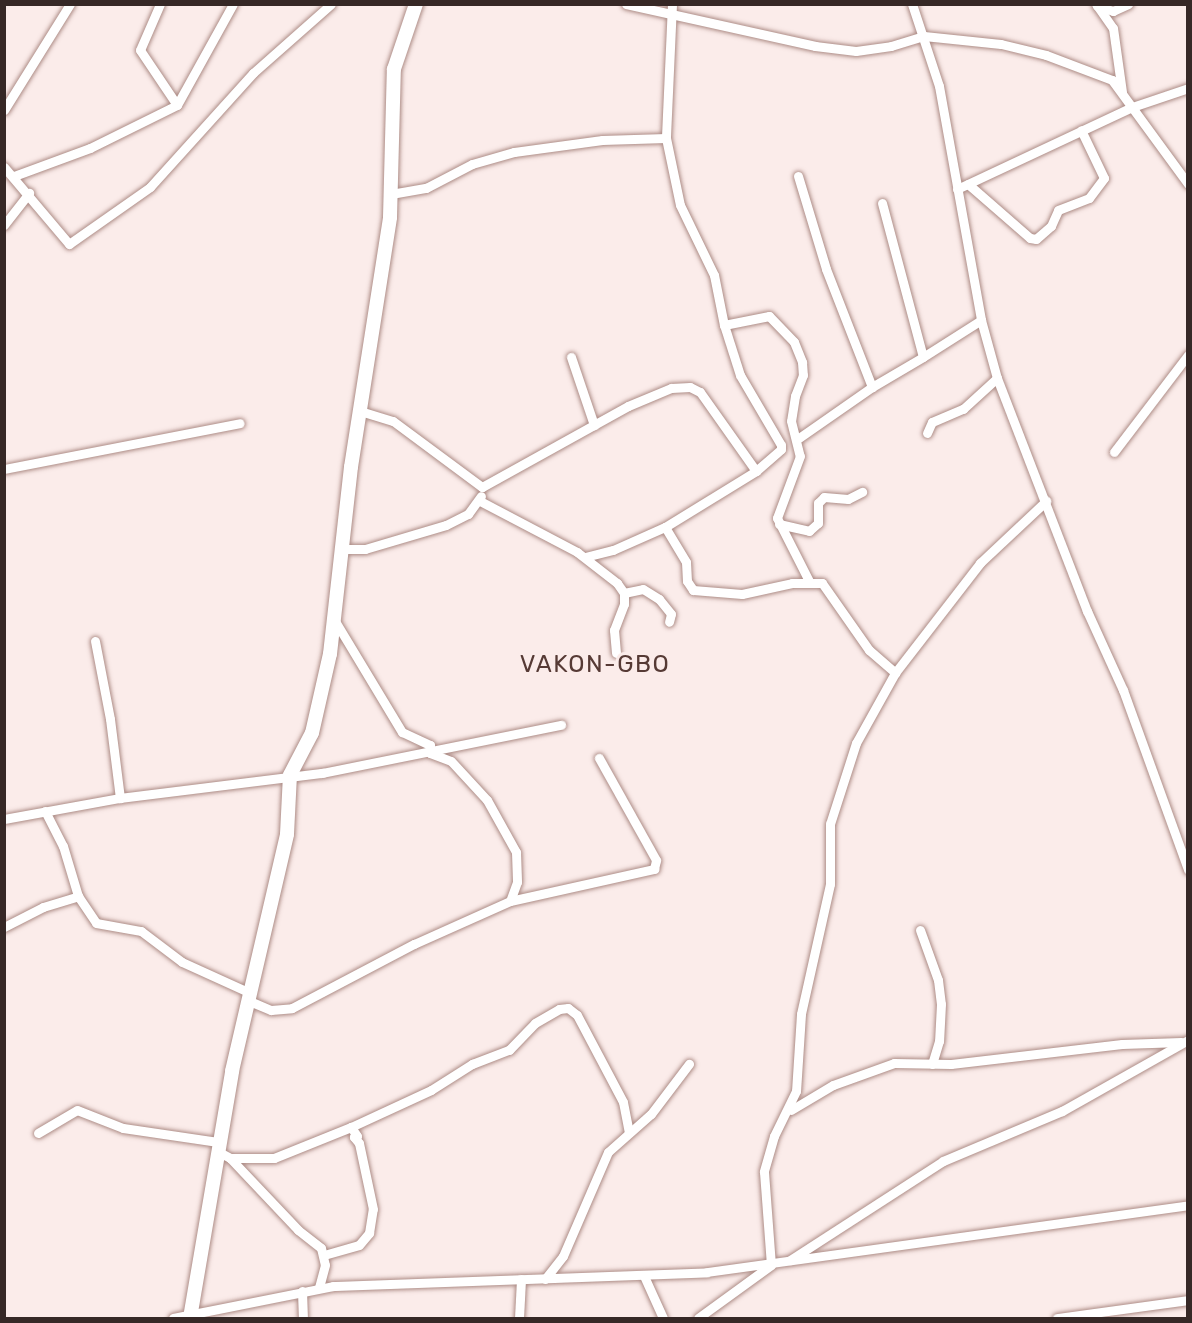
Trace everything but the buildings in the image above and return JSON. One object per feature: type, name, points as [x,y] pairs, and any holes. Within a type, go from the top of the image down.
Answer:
[{"type":"main road","points":[[190,1318],[217,1147],[247,996],[287,834],[290,774],[312,733],[335,621],[360,411],[391,195],[394,69],[416,4]]},
{"type":"street","points":[[4,110],[70,4]]},
{"type":"street","points":[[160,4],[140,50],[177,105]]},
{"type":"street","points":[[14,176],[90,148],[177,105],[233,4]]},
{"type":"street","points":[[4,167],[29,193],[69,244],[150,187],[253,73],[331,4]]},
{"type":"street","points":[[626,4],[670,16],[815,46],[856,51],[891,46],[924,36],[1029,50],[1099,74],[1112,81],[1188,184]]},
{"type":"street","points":[[585,557],[613,550],[665,527],[756,471],[781,449],[781,445],[740,375],[724,325],[714,275],[680,206],[666,138],[672,4]]},
{"type":"street","points":[[912,4],[939,86],[981,320],[997,378],[1087,611],[1123,690],[1188,870]]},
{"type":"street","points":[[1097,5],[1113,11],[1128,4]]},
{"type":"street","points":[[1097,5],[1113,27],[1120,53],[1123,93]]},
{"type":"street","points":[[957,189],[1132,107],[1188,88]]},
{"type":"street","points":[[968,184],[1030,238],[1036,238],[1051,225],[1058,210],[1089,198],[1104,178],[1081,130]]},
{"type":"street","points":[[391,195],[426,188],[472,164],[514,152],[602,140],[666,138]]},
{"type":"street","points":[[1177,171],[1188,168]]},
{"type":"street","points":[[798,176],[826,269],[872,387]]},
{"type":"street","points":[[4,225],[29,193]]},
{"type":"street","points":[[882,203],[923,357]]},
{"type":"street","points":[[724,325],[769,316],[794,342],[803,375],[795,396],[792,421],[798,438],[797,471],[777,510],[779,524],[809,581]]},
{"type":"street","points":[[798,438],[872,387],[981,320]]},
{"type":"street","points":[[1114,452],[1188,355]]},
{"type":"street","points":[[571,357],[594,425]]},
{"type":"street","points":[[927,433],[932,422],[963,409],[997,378]]},
{"type":"street","points":[[482,487],[594,425],[671,388],[690,387],[700,392],[756,471]]},
{"type":"street","points":[[360,411],[393,421],[482,487]]},
{"type":"street","points":[[4,469],[240,423]]},
{"type":"street","points":[[343,549],[365,549],[446,525],[468,514],[480,501],[482,487]]},
{"type":"street","points":[[779,524],[809,531],[818,524],[818,503],[824,497],[848,499],[862,492]]},
{"type":"street","points":[[480,501],[585,557],[624,593]]},
{"type":"street","points":[[771,1265],[764,1172],[774,1136],[787,1114],[796,1091],[801,1014],[830,884],[830,824],[856,742],[895,673],[980,563],[1046,501]]},
{"type":"street","points":[[665,527],[686,562],[690,586],[700,591],[710,602]]},
{"type":"street","points":[[700,591],[742,594],[809,581],[822,584],[868,650],[895,673]]},
{"type":"street","points":[[624,593],[643,589],[659,598],[671,614],[669,622]]},
{"type":"street","points":[[616,652],[614,630],[623,610],[624,593]]},
{"type":"street","points":[[335,621],[402,732],[430,744],[430,753]]},
{"type":"street","points":[[95,641],[110,719],[120,798]]},
{"type":"street","points":[[4,819],[120,798],[290,774],[322,773],[561,725]]},
{"type":"street","points":[[430,753],[451,761],[467,775],[487,800],[516,852],[517,882],[510,901]]},
{"type":"street","points":[[45,811],[63,846],[78,896],[96,923],[141,931],[182,962],[271,1010],[292,1008],[414,944],[510,901],[654,868],[656,860],[599,758]]},
{"type":"street","points":[[4,927],[43,907],[78,896]]},
{"type":"street","points":[[920,930],[938,980],[941,1004],[939,1041],[932,1064]]},
{"type":"street","points":[[230,1158],[274,1158],[351,1127],[431,1090],[472,1064],[509,1050],[547,1013],[568,1008],[577,1015],[623,1102],[629,1132]]},
{"type":"street","points":[[787,1114],[816,1094],[862,1073],[894,1063],[932,1064],[1122,1044],[1186,1041]]},
{"type":"street","points":[[783,1264],[831,1237],[943,1161],[1072,1106],[1186,1041]]},
{"type":"street","points":[[545,1279],[563,1256],[608,1152],[651,1114],[688,1064]]},
{"type":"street","points":[[38,1133],[77,1110],[123,1128],[217,1147],[298,1230],[321,1248],[324,1255],[324,1274],[319,1288]]},
{"type":"street","points":[[324,1255],[359,1245],[369,1233],[373,1209],[359,1143],[351,1127]]},
{"type":"street","points":[[173,1318],[190,1318],[319,1288],[644,1276],[783,1264],[1188,1205]]},
{"type":"street","points":[[698,1318],[771,1265]]},
{"type":"street","points":[[644,1276],[663,1318]]},
{"type":"street","points":[[519,1318],[521,1279]]},
{"type":"street","points":[[302,1291],[303,1318]]},
{"type":"street","points":[[1057,1318],[1188,1300]]},
{"type":"district","name":"VAKON-GBO","points":[[595,665]]}]
